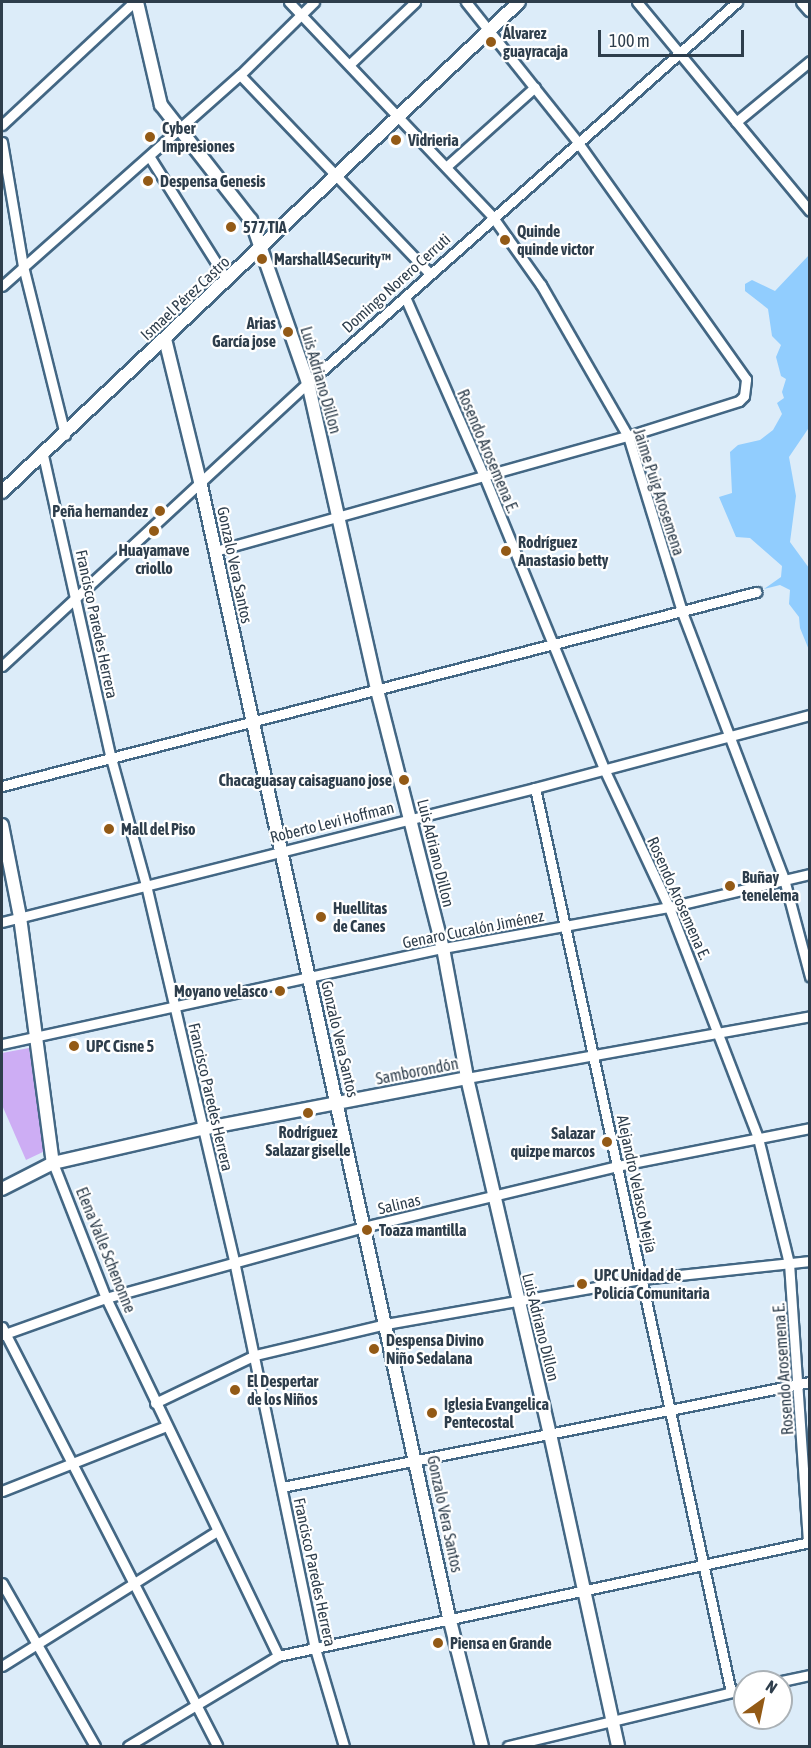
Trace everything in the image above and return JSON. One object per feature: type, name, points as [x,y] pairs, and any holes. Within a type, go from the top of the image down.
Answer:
[{"type":"street","points":[[2,125],[135,2]]},
{"type":"street","name":"Luis Adriano Dillon","points":[[135,2],[153,81],[161,105],[227,186],[251,220],[263,247],[308,383],[340,516],[377,690],[442,948],[466,1078],[586,1590],[618,1746]]},
{"type":"street","name":"Jaime Puig Arosemena","points":[[289,2],[401,116],[492,216],[541,285],[628,436],[682,612],[784,879],[810,977]]},
{"type":"street","points":[[2,286],[240,75],[314,2]]},
{"type":"street","points":[[350,64],[415,2]]},
{"type":"street","points":[[215,551],[628,436],[739,401],[747,388],[746,379],[576,141],[466,2]]},
{"type":"street","name":"Ismael Pérez Castro","points":[[2,492],[65,435],[519,2]]},
{"type":"street","points":[[637,2],[810,211]]},
{"type":"street","name":"Domingo Norero Cerruti","points":[[2,666],[200,481],[492,216],[737,2]]},
{"type":"street","points":[[803,2],[810,10]]},
{"type":"street","points":[[736,122],[810,61]]},
{"type":"street","points":[[240,75],[429,273]]},
{"type":"street","points":[[447,166],[535,87]]},
{"type":"street","points":[[2,142],[23,266],[65,435]]},
{"type":"street","points":[[149,156],[227,280]]},
{"type":"street","name":"Rosendo Arosemena E.","points":[[405,297],[484,476],[604,769],[669,907],[719,1031],[758,1138],[789,1263],[805,1383],[809,1542]]},
{"type":"street","name":"Gonzalo Vera Santos","points":[[165,339],[200,481],[250,723],[282,850],[363,1227],[417,1460],[449,1617],[482,1746]]},
{"type":"street","name":"Francisco Paredes Herrera","points":[[43,455],[77,598],[111,758],[146,885],[234,1261],[314,1645],[344,1746]]},
{"type":"street","points":[[2,786],[682,612],[756,591]]},
{"type":"street","name":"Roberto Levi Hoffman","points":[[2,922],[536,788],[810,715]]},
{"type":"street","name":"Alejandro Velasco Mejía","points":[[536,788],[731,1692]]},
{"type":"street","name":"Elena Valle Schenonne","points":[[2,825],[20,917],[53,1163],[106,1298],[279,1656]]},
{"type":"street","name":"Genaro Cucalón Jiménez","points":[[2,1044],[174,1004],[310,979],[442,948],[669,907],[810,874]]},
{"type":"street","name":"Samborondón","points":[[2,1190],[53,1163],[202,1129],[466,1078],[594,1057],[719,1031],[810,1016]]},
{"type":"street","name":"Salinas","points":[[3,1332],[106,1298],[363,1227],[617,1166],[810,1128]]},
{"type":"street","points":[[155,1403],[255,1355],[386,1324],[642,1279],[810,1261]]},
{"type":"street","points":[[3,1332],[132,1586],[197,1704],[217,1746]]},
{"type":"street","points":[[282,1487],[805,1383]]},
{"type":"street","points":[[2,1491],[166,1426]]},
{"type":"street","points":[[2,1666],[217,1531]]},
{"type":"street","points":[[128,1746],[279,1656],[314,1645],[809,1542]]},
{"type":"street","points":[[2,1583],[95,1746]]},
{"type":"street","points":[[793,1679],[810,1675]]},
{"type":"street","points":[[508,1746],[611,1718],[731,1692]]},
{"type":"shaded area","points":[[29,1048],[45,1151],[26,1160],[2,1105],[2,1053]]},
{"type":"water","points":[[809,255],[809,420],[808,429],[789,457],[796,496],[790,542],[809,568],[809,650],[800,628],[799,617],[789,604],[790,590],[780,585],[764,589],[781,577],[782,566],[750,538],[736,537],[719,497],[732,493],[730,452],[738,445],[760,440],[773,430],[782,414],[777,403],[784,398],[782,392],[786,379],[781,376],[776,357],[781,345],[772,336],[768,309],[745,291],[745,284],[752,280],[775,291]]},
{"type":"place","name":"Álvarez guayracaja","points":[[491,42]]},
{"type":"place","name":"Cyber Impresiones","points":[[150,137]]},
{"type":"place","name":"Vidrieria","points":[[396,140]]},
{"type":"place","name":"Despensa Genesis","points":[[148,181]]},
{"type":"place","name":"577 TIA","points":[[231,227]]},
{"type":"place","name":"Quinde quinde victor","points":[[505,240]]},
{"type":"place","name":"Marshall4Security™","points":[[262,259]]},
{"type":"place","name":"Arias García jose","points":[[288,332]]},
{"type":"place","name":"Peña hernandez","points":[[160,511]]},
{"type":"place","name":"Huayamave criollo","points":[[154,531]]},
{"type":"place","name":"Rodríguez Anastasio betty","points":[[506,551]]},
{"type":"place","name":"Chacaguasay caisaguano jose","points":[[404,780]]},
{"type":"place","name":"Mall del Piso","points":[[109,829]]},
{"type":"place","name":"Buñay tenelema","points":[[730,886]]},
{"type":"place","name":"Huellitas de Canes","points":[[321,917]]},
{"type":"place","name":"Moyano velasco","points":[[280,991]]},
{"type":"place","name":"UPC Cisne 5","points":[[74,1046]]},
{"type":"place","name":"Rodríguez Salazar giselle","points":[[308,1113]]},
{"type":"place","name":"Salazar quizpe marcos","points":[[607,1142]]},
{"type":"place","name":"Toaza mantilla","points":[[367,1230]]},
{"type":"place","name":"UPC Unidad de Policía Comunitaria","points":[[582,1284]]},
{"type":"place","name":"Despensa Divino Niño Sedalana","points":[[374,1349]]},
{"type":"place","name":"El Despertar de los Niños","points":[[235,1390]]},
{"type":"place","name":"Iglesia Evangelica Pentecostal","points":[[432,1413]]},
{"type":"place","name":"Piensa en Grande","points":[[438,1643]]}]
